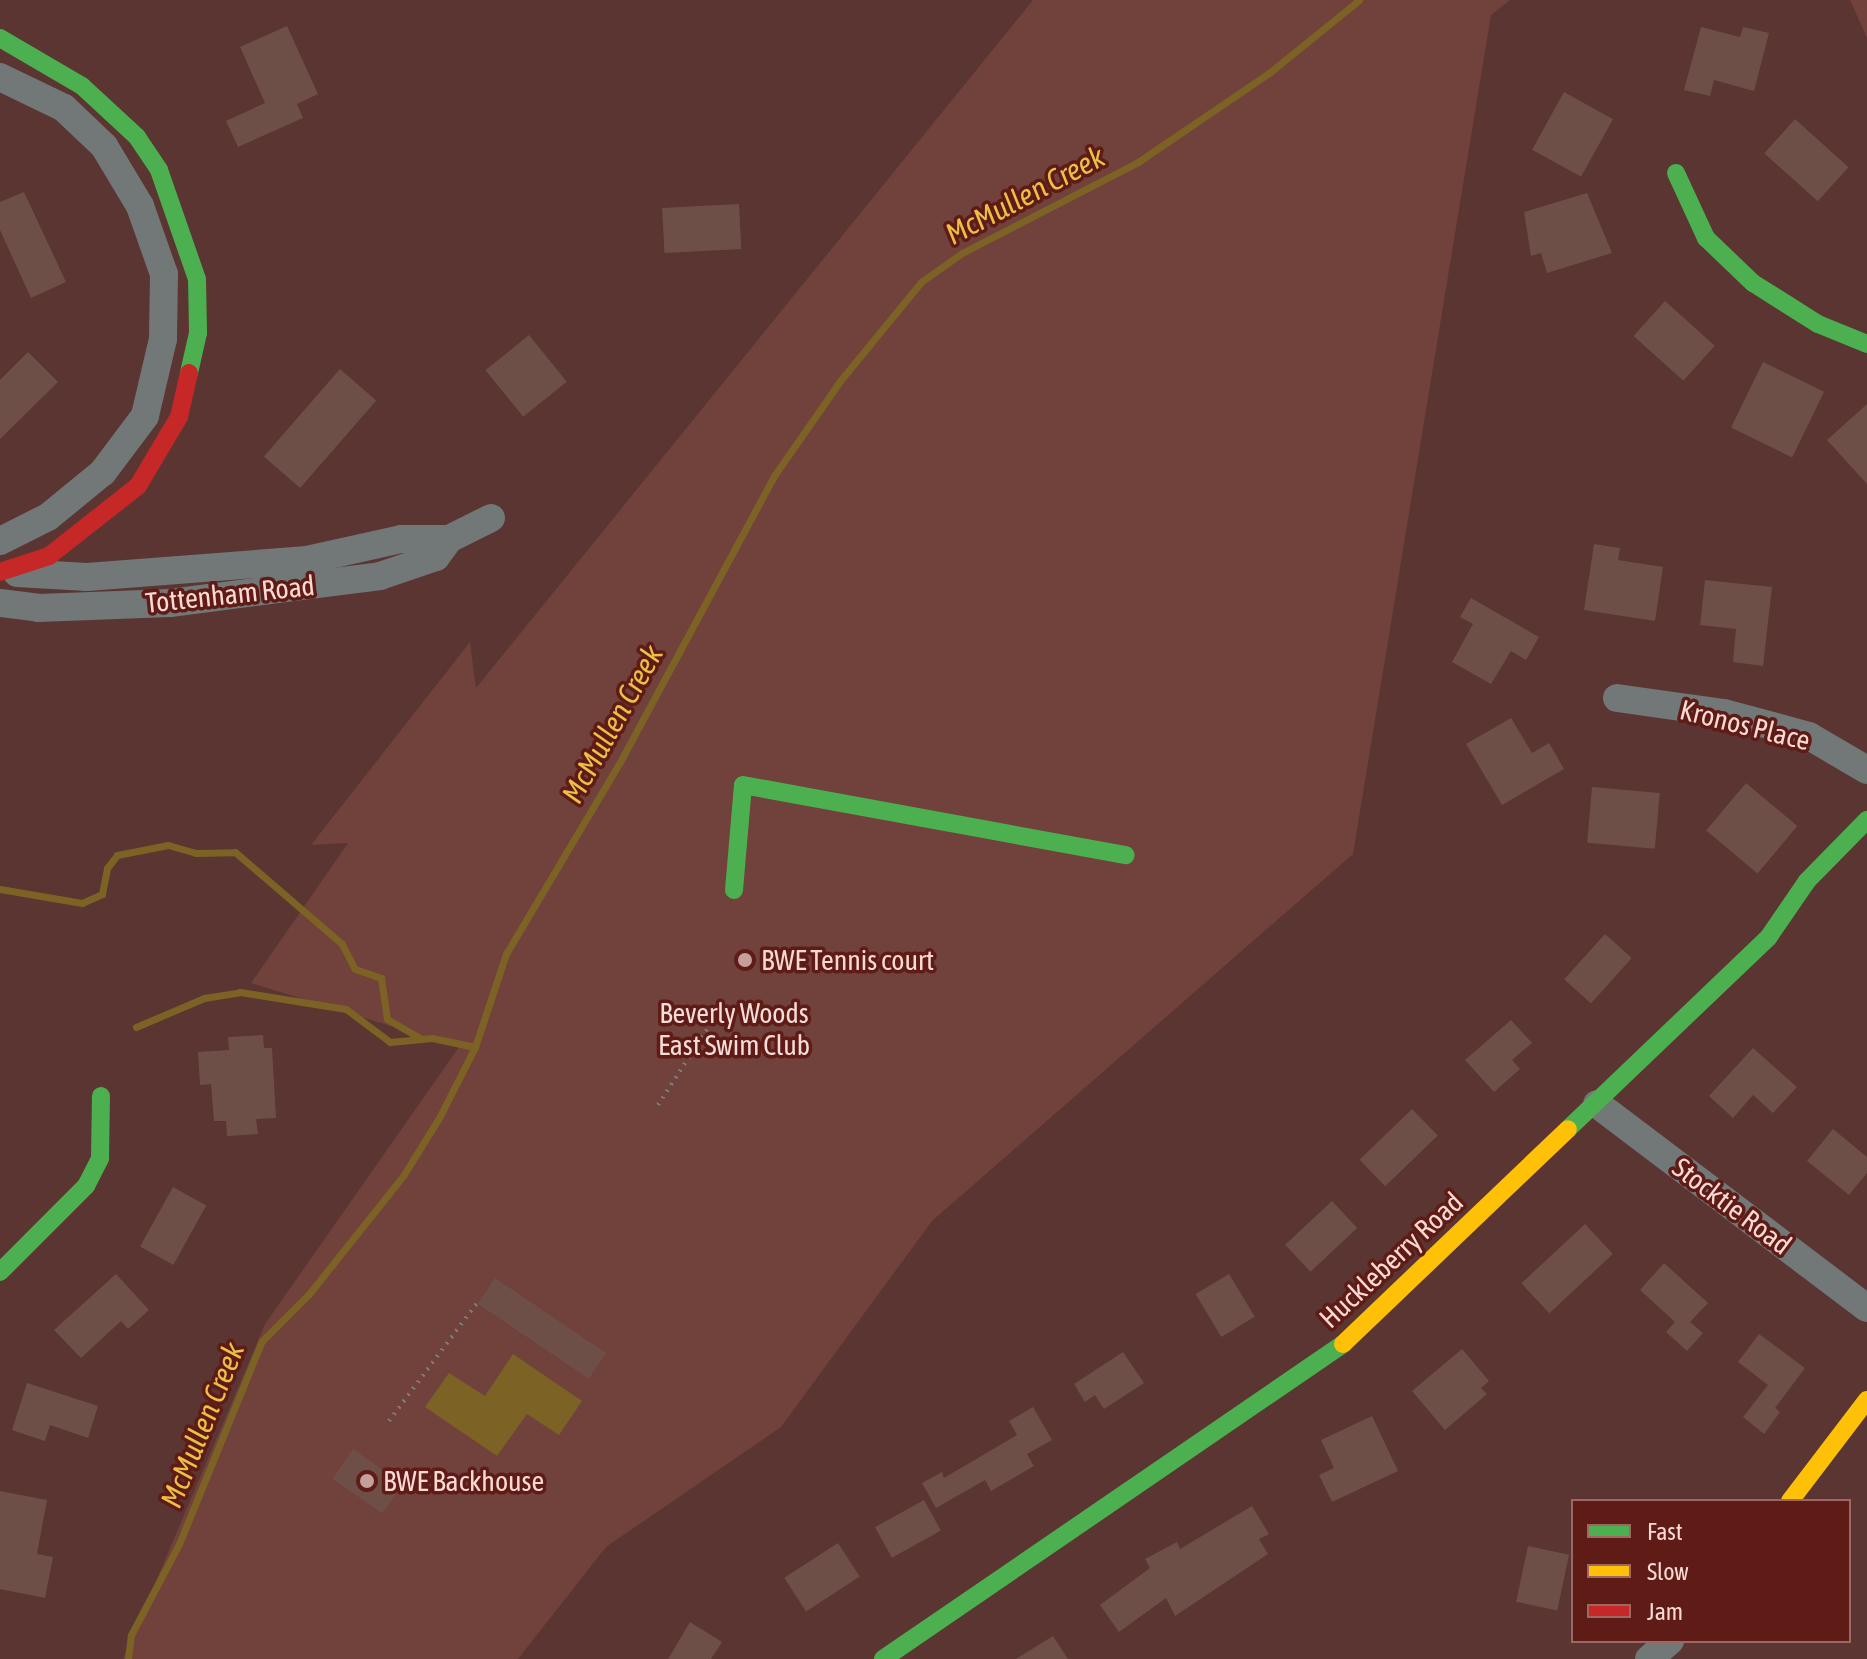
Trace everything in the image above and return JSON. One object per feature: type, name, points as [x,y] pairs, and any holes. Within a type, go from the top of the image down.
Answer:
[{"type":"street","points":[[0,38],[82,86],[137,137],[159,170],[186,239],[197,279],[198,333],[179,417],[138,486],[86,532],[49,556],[0,573]]},
{"type":"street","points":[[0,77],[64,108],[104,146],[140,206],[164,274],[163,339],[145,416],[103,472],[48,517],[0,541]]},
{"type":"street","points":[[1676,173],[1706,238],[1753,283],[1818,324],[1867,344]]},
{"type":"street","name":"Tottenham Road","points":[[0,573],[87,577],[307,560],[401,539],[449,539],[491,518]]},
{"type":"street","name":"Tottenham Road","points":[[0,603],[38,608],[170,603],[380,576],[436,557],[449,539]]},
{"type":"street","name":"Kronos Place","points":[[1617,698],[1724,713],[1809,736],[1867,770]]},
{"type":"street","points":[[734,890],[743,785],[1126,855]]},
{"type":"street","name":"Huckleberry Road","points":[[883,1659],[1338,1349],[1768,938],[1807,881],[1867,820]]},
{"type":"street","points":[[0,1272],[86,1186],[100,1158],[101,1096]]},
{"type":"street","name":"Stocktie Road","points":[[1597,1104],[1867,1308]]},
{"type":"street","points":[[1792,1499],[1867,1400]]},
{"type":"street","points":[[1649,1659],[1668,1643]]},
{"type":"path","points":[[658,1105],[709,1026]]},
{"type":"path","points":[[389,1421],[477,1303]]},
{"type":"green space","name":"Beverly Woods East Swim Club","points":[[1033,0],[1510,0],[1491,15],[1353,854],[932,1221],[781,1427],[606,1547],[518,1659],[123,1659],[265,1324],[459,1047],[251,983],[348,843],[311,845],[470,642],[476,688]]},
{"type":"green space","points":[[1850,0],[1867,0],[1867,38]]},
{"type":"shaded area","points":[[513,1354],[582,1401],[559,1435],[527,1414],[497,1456],[425,1407],[449,1373],[485,1396]]},
{"type":"building","points":[[287,26],[318,94],[297,104],[303,118],[238,147],[226,121],[265,103],[240,47]]},
{"type":"building","points":[[1701,27],[1740,37],[1743,27],[1769,33],[1754,91],[1714,80],[1710,96],[1684,90]]},
{"type":"building","points":[[1564,92],[1613,119],[1581,177],[1532,150]]},
{"type":"building","points":[[1795,119],[1849,167],[1818,201],[1764,153]]},
{"type":"building","points":[[24,192],[66,282],[31,298],[0,230],[0,202]]},
{"type":"building","points":[[1587,193],[1612,253],[1547,273],[1541,253],[1531,256],[1524,212]]},
{"type":"building","points":[[739,204],[741,249],[664,253],[662,208]]},
{"type":"building","points":[[1665,301],[1715,346],[1683,381],[1634,336]]},
{"type":"building","points":[[529,335],[567,382],[523,417],[485,370]]},
{"type":"building","points":[[28,352],[58,382],[0,439],[0,380]]},
{"type":"building","points":[[1763,362],[1824,392],[1792,457],[1731,428]]},
{"type":"building","points":[[340,369],[376,400],[300,488],[264,457]]},
{"type":"building","points":[[1867,404],[1867,484],[1827,440]]},
{"type":"building","points":[[1594,544],[1620,548],[1618,560],[1663,567],[1655,621],[1584,610]]},
{"type":"building","points":[[1705,580],[1772,587],[1763,666],[1733,662],[1736,629],[1700,625]]},
{"type":"building","points":[[1471,598],[1539,637],[1526,660],[1511,651],[1491,684],[1452,662],[1473,624],[1460,617]]},
{"type":"building","points":[[1511,718],[1532,753],[1549,743],[1564,769],[1502,805],[1466,744]]},
{"type":"building","points":[[1746,783],[1797,826],[1757,874],[1706,830]]},
{"type":"building","points":[[1592,787],[1660,793],[1655,849],[1587,843]]},
{"type":"building","points":[[1605,934],[1632,958],[1591,1003],[1564,979]]},
{"type":"building","points":[[1511,1020],[1532,1043],[1512,1060],[1520,1069],[1494,1092],[1465,1060]]},
{"type":"building","points":[[263,1035],[264,1048],[272,1048],[276,1118],[256,1119],[258,1134],[227,1136],[226,1121],[214,1121],[211,1084],[200,1085],[198,1052],[229,1050],[228,1037]]},
{"type":"building","points":[[1753,1048],[1797,1087],[1773,1113],[1753,1095],[1733,1118],[1709,1096]]},
{"type":"building","points":[[1412,1109],[1438,1136],[1385,1186],[1359,1160]]},
{"type":"building","points":[[1833,1129],[1867,1157],[1867,1173],[1849,1195],[1807,1161]]},
{"type":"building","points":[[173,1187],[206,1205],[173,1265],[140,1246]]},
{"type":"building","points":[[1332,1201],[1357,1228],[1310,1272],[1285,1245]]},
{"type":"building","points":[[1585,1224],[1613,1254],[1549,1313],[1521,1283]]},
{"type":"building","points":[[1664,1263],[1708,1303],[1690,1322],[1703,1333],[1687,1351],[1666,1332],[1675,1322],[1640,1290]]},
{"type":"building","points":[[116,1274],[149,1310],[128,1329],[121,1321],[81,1358],[54,1330]]},
{"type":"building","points":[[1229,1274],[1255,1317],[1221,1337],[1196,1294]]},
{"type":"building","points":[[495,1278],[606,1353],[589,1379],[478,1304]]},
{"type":"building","points":[[1759,1334],[1805,1368],[1775,1408],[1780,1412],[1764,1434],[1743,1417],[1768,1385],[1738,1362]]},
{"type":"building","points":[[1462,1349],[1489,1381],[1481,1388],[1487,1394],[1445,1430],[1412,1391]]},
{"type":"building","points":[[1123,1352],[1144,1383],[1104,1409],[1095,1395],[1085,1402],[1074,1384]]},
{"type":"building","points":[[27,1383],[98,1406],[88,1438],[50,1425],[45,1441],[12,1430]]},
{"type":"building","points":[[1033,1407],[1052,1440],[1027,1454],[1034,1466],[991,1491],[985,1480],[936,1508],[922,1483],[942,1472],[944,1478],[1017,1435],[1009,1421]]},
{"type":"building","points":[[1372,1416],[1398,1471],[1332,1502],[1319,1475],[1334,1468],[1321,1440]]},
{"type":"building","name":"BWE Backhouse","points":[[353,1449],[403,1484],[382,1513],[332,1478]]},
{"type":"building","points":[[0,1491],[47,1500],[37,1554],[53,1557],[45,1598],[0,1589]]},
{"type":"building","points":[[924,1500],[941,1531],[892,1558],[875,1527]]},
{"type":"building","points":[[1252,1506],[1269,1534],[1259,1539],[1268,1554],[1175,1616],[1166,1598],[1119,1632],[1100,1605],[1150,1568],[1145,1559],[1177,1542],[1180,1549]]},
{"type":"building","points":[[838,1543],[860,1577],[806,1611],[784,1578]]},
{"type":"building","points":[[1528,1546],[1569,1555],[1557,1610],[1516,1602]]},
{"type":"building","points":[[690,1622],[722,1642],[711,1659],[668,1659]]},
{"type":"building","points":[[1053,1636],[1068,1659],[1016,1659]]},
{"type":"waterway","name":"McMullen Creek","points":[[128,1659],[131,1635],[179,1544],[262,1341],[309,1294],[403,1176],[439,1118],[475,1047],[506,954],[620,762],[774,476],[840,381],[921,282],[962,253],[1138,162],[1269,73],[1359,0]]},
{"type":"waterway","points":[[0,889],[82,903],[102,894],[107,868],[117,855],[168,845],[196,853],[235,852],[342,944],[355,969],[381,978],[387,1019],[421,1039]]},
{"type":"waterway","points":[[136,1027],[204,998],[240,992],[346,1009],[390,1042],[432,1038],[475,1047]]},
{"type":"traffic: fast","points":[[0,38],[82,86],[137,137],[159,170],[197,279],[198,333],[189,373]]},
{"type":"traffic: fast","points":[[1676,173],[1706,238],[1753,283],[1818,324],[1867,344]]},
{"type":"traffic: fast","points":[[734,890],[743,785],[1126,855]]},
{"type":"traffic: fast","points":[[1568,1129],[1768,938],[1807,881],[1867,820]]},
{"type":"traffic: fast","points":[[0,1272],[86,1186],[100,1158],[101,1096]]},
{"type":"traffic: fast","points":[[883,1659],[1343,1344]]},
{"type":"traffic: slow","points":[[1343,1344],[1568,1129]]},
{"type":"traffic: slow","points":[[1792,1499],[1867,1400]]},
{"type":"traffic: jam","points":[[0,572],[49,556],[138,486],[179,417],[189,373]]},
{"type":"place","name":"BWE Tennis court","points":[[745,960]]},
{"type":"place","name":"BWE Backhouse","points":[[367,1481]]}]
